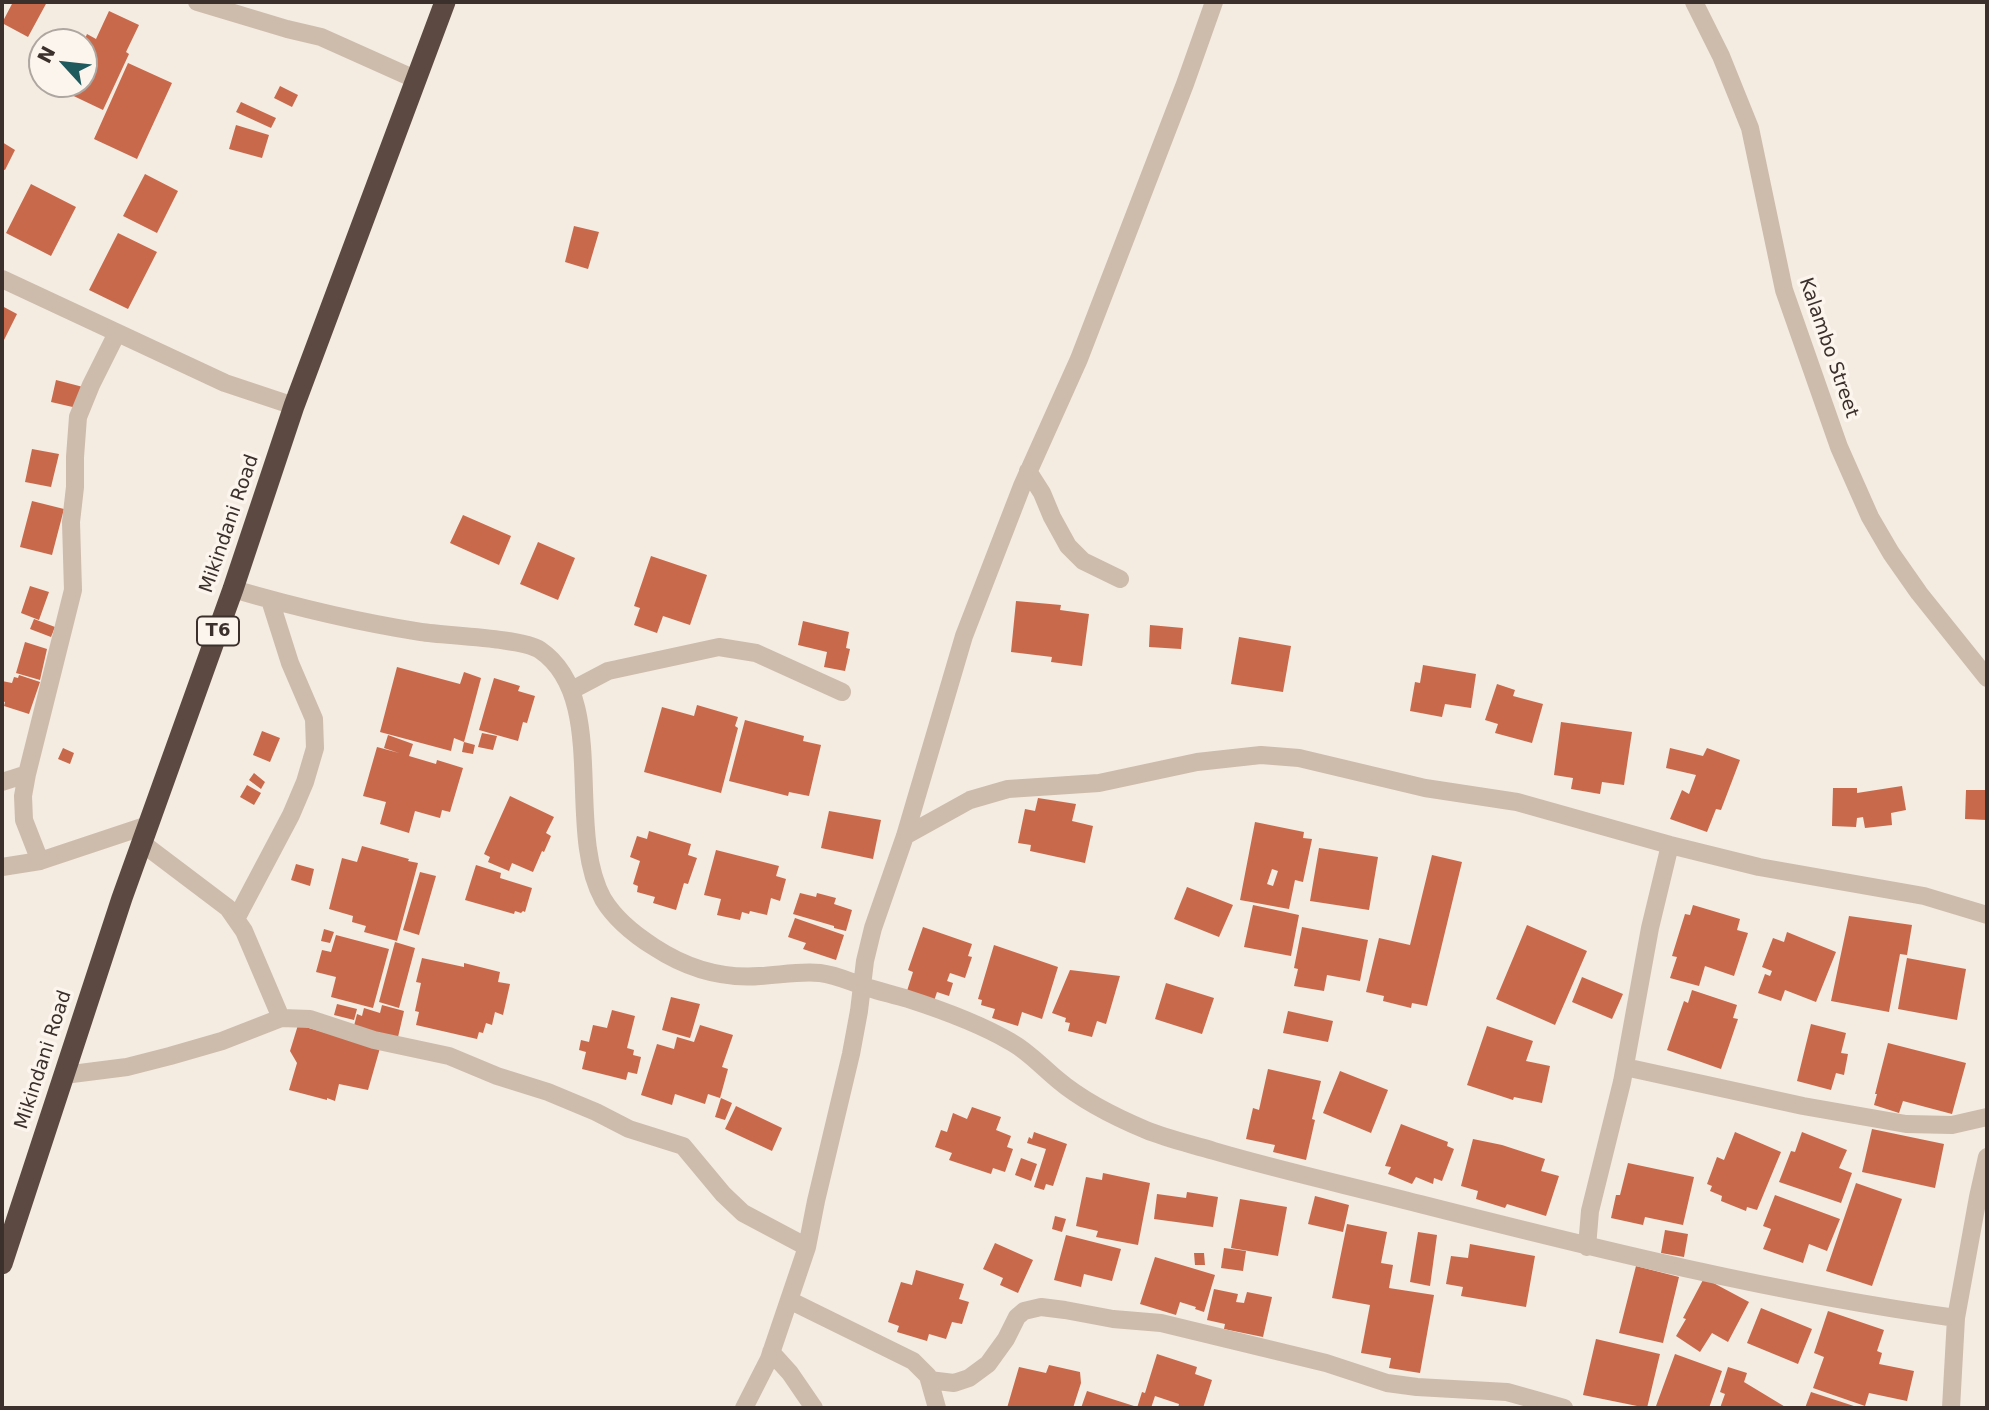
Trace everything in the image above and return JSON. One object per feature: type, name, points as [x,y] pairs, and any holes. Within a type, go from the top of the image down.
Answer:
[{"type":"highway","name":"Mikindani Road","points":[[2,1264],[145,834],[233,589],[294,406],[445,2]]},
{"type":"street","points":[[197,2],[321,37],[416,80]]},
{"type":"street","points":[[744,1408],[771,1352],[807,1247],[851,1054],[865,961],[873,928],[905,836],[964,636],[1028,471],[1079,359],[1214,2]]},
{"type":"street","name":"Kalambo Street","points":[[1694,2],[1721,56],[1750,128],[1784,290],[1839,447],[1870,517],[1891,554],[1987,678]]},
{"type":"street","points":[[2,279],[225,383],[294,406]]},
{"type":"street","points":[[40,861],[24,820],[23,796],[73,590],[71,522],[78,417],[117,333]]},
{"type":"street","points":[[1028,471],[1068,546],[1083,561],[1119,579]]},
{"type":"street","points":[[233,589],[352,620],[535,646],[555,662],[572,690],[580,727],[587,856],[603,898],[624,925],[656,949],[688,965],[726,976],[824,973],[905,998],[1008,1040],[1032,1056],[1058,1081],[1096,1107],[1150,1131],[1278,1170],[1587,1247],[1774,1287],[1956,1318]]},
{"type":"street","points":[[236,919],[306,782],[315,748],[314,719],[290,663],[270,600]]},
{"type":"street","points":[[572,690],[608,671],[719,647],[756,653],[842,692]]},
{"type":"street","points":[[905,836],[970,800],[1008,789],[1099,783],[1197,762],[1261,755],[1299,758],[1425,788],[1517,802],[1759,867],[1924,896],[1987,915]]},
{"type":"street","points":[[2,782],[27,774]]},
{"type":"street","points":[[2,867],[40,861],[145,834],[228,908],[244,932],[281,1018]]},
{"type":"street","points":[[1587,1247],[1590,1211],[1625,1067],[1650,928],[1670,845]]},
{"type":"street","points":[[64,1075],[127,1066],[170,1056],[222,1041],[281,1018],[310,1019],[374,1040],[449,1056],[497,1076],[548,1092],[629,1129],[683,1146],[723,1194],[743,1213],[807,1247]]},
{"type":"street","points":[[1625,1067],[1814,1108],[1906,1124],[1952,1125],[1987,1117]]},
{"type":"street","points":[[1951,1408],[1956,1318],[1987,1157]]},
{"type":"street","points":[[789,1300],[913,1361],[928,1376],[937,1408]]},
{"type":"street","points":[[929,1380],[954,1383],[969,1378],[988,1364],[1006,1339],[1017,1317],[1024,1311],[1041,1307],[1113,1319],[1161,1323],[1325,1363],[1387,1383],[1507,1392],[1564,1408]]},
{"type":"street","points":[[771,1352],[790,1373],[814,1408]]},
{"type":"building","points":[[13,2],[47,2],[33,28],[28,28],[28,37],[2,23]]},
{"type":"building","points":[[109,11],[139,25],[126,52],[129,54],[103,110],[78,98],[98,98],[98,35]]},
{"type":"building","points":[[128,63],[172,83],[137,159],[94,139]]},
{"type":"building","points":[[280,86],[298,95],[292,107],[274,98]]},
{"type":"building","points":[[241,102],[276,118],[271,128],[236,112]]},
{"type":"building","points":[[236,125],[269,135],[262,158],[229,149]]},
{"type":"building","points":[[2,142],[15,150],[5,170],[2,169]]},
{"type":"building","points":[[145,174],[178,191],[157,233],[123,216]]},
{"type":"building","points":[[31,184],[76,207],[51,256],[6,233]]},
{"type":"building","points":[[574,226],[599,232],[588,269],[565,262]]},
{"type":"building","points":[[118,233],[157,252],[128,309],[89,290]]},
{"type":"building","points":[[2,306],[17,314],[2,344]]},
{"type":"building","points":[[56,380],[83,387],[77,408],[51,402]]},
{"type":"building","points":[[32,449],[59,454],[51,487],[25,482]]},
{"type":"building","points":[[32,501],[64,509],[52,555],[20,547]]},
{"type":"building","points":[[463,515],[511,536],[499,565],[450,543]]},
{"type":"building","points":[[538,542],[575,558],[558,600],[520,584]]},
{"type":"building","points":[[651,556],[707,575],[690,625],[663,616],[657,633],[634,625],[640,608],[634,606]]},
{"type":"building","points":[[30,586],[49,592],[39,620],[21,613]]},
{"type":"building","points":[[1016,601],[1061,605],[1060,610],[1089,614],[1082,666],[1051,662],[1052,657],[1011,652]]},
{"type":"building","points":[[34,619],[55,627],[51,637],[30,629]]},
{"type":"building","points":[[803,621],[849,632],[846,648],[850,649],[845,671],[824,667],[827,652],[798,645]]},
{"type":"building","points":[[1150,625],[1183,628],[1181,649],[1149,647]]},
{"type":"building","points":[[1239,637],[1291,646],[1283,692],[1231,684]]},
{"type":"building","points":[[25,642],[47,649],[40,680],[16,673]]},
{"type":"building","points":[[1423,665],[1476,674],[1471,708],[1445,704],[1442,717],[1410,711],[1415,682],[1420,683]]},
{"type":"building","points":[[397,667],[460,684],[464,672],[481,678],[464,742],[454,738],[451,751],[380,732]]},
{"type":"building","points":[[19,675],[40,682],[29,714],[4,706],[5,702],[2,701],[2,681],[12,683],[14,677],[18,678]]},
{"type":"building","points":[[494,678],[520,686],[518,691],[535,696],[518,741],[479,730]]},
{"type":"building","points":[[1497,684],[1515,690],[1513,696],[1543,704],[1532,743],[1495,733],[1498,724],[1485,720]]},
{"type":"building","points":[[697,705],[738,717],[735,726],[738,728],[721,793],[644,772],[662,707],[694,716]]},
{"type":"building","points":[[745,720],[804,736],[803,741],[821,745],[809,796],[789,792],[788,796],[729,781]]},
{"type":"building","points":[[1561,722],[1632,732],[1624,785],[1602,782],[1600,794],[1571,789],[1573,778],[1554,775]]},
{"type":"building","points":[[262,731],[280,738],[270,762],[253,755]]},
{"type":"building","points":[[482,733],[497,736],[493,750],[478,747]]},
{"type":"building","points":[[388,735],[413,744],[409,756],[436,764],[437,760],[463,768],[450,812],[442,810],[440,818],[415,811],[409,833],[380,824],[386,802],[363,796],[377,747],[399,753],[384,748]]},
{"type":"building","points":[[464,742],[475,745],[473,754],[462,752]]},
{"type":"building","points":[[63,748],[74,753],[70,764],[58,759]]},
{"type":"building","points":[[1670,748],[1703,756],[1707,748],[1740,760],[1721,810],[1716,809],[1707,832],[1670,819],[1682,790],[1689,794],[1696,775],[1666,768]]},
{"type":"building","points":[[254,773],[265,782],[261,789],[249,780]]},
{"type":"building","points":[[247,785],[261,793],[254,805],[240,797]]},
{"type":"building","points":[[1902,786],[1906,810],[1891,813],[1892,825],[1865,828],[1863,817],[1857,818],[1856,827],[1832,826],[1833,788],[1857,788],[1857,793]]},
{"type":"building","points":[[1966,790],[1987,790],[1987,820],[1965,819]]},
{"type":"building","points":[[510,796],[554,817],[546,833],[551,836],[533,872],[512,863],[509,871],[488,862],[490,857],[484,854]]},
{"type":"building","points":[[1038,798],[1076,804],[1072,821],[1093,826],[1085,863],[1030,851],[1031,845],[1018,843],[1025,809],[1035,811]]},
{"type":"building","points":[[829,811],[881,820],[873,859],[821,848]]},
{"type":"building","points":[[1255,822],[1304,832],[1303,838],[1312,839],[1303,882],[1295,880],[1289,909],[1240,900]],"holes":[[[1272,869],[1278,871],[1273,886],[1267,884]]]},
{"type":"building","points":[[649,831],[691,844],[688,855],[697,858],[688,884],[684,883],[676,910],[653,903],[655,897],[637,892],[638,886],[633,884],[640,861],[630,857],[637,836],[647,839]]},
{"type":"building","points":[[362,846],[418,863],[397,941],[364,932],[366,926],[352,922],[353,916],[329,909],[342,858],[357,862]]},
{"type":"building","points":[[1319,848],[1378,857],[1369,910],[1310,901]]},
{"type":"building","points":[[716,850],[779,866],[776,876],[786,879],[780,901],[771,898],[767,915],[742,912],[740,920],[717,915],[721,899],[704,895]]},
{"type":"building","points":[[1432,855],[1462,862],[1427,1006],[1412,1003],[1411,1008],[1383,1001],[1384,996],[1366,992],[1379,938],[1410,945]]},
{"type":"building","points":[[296,864],[314,869],[310,886],[291,880]]},
{"type":"building","points":[[476,865],[501,873],[500,878],[532,888],[525,912],[515,911],[514,914],[465,900]]},
{"type":"building","points":[[420,872],[436,876],[419,935],[403,930]]},
{"type":"building","points":[[1187,887],[1233,905],[1219,937],[1174,919]]},
{"type":"building","points":[[800,893],[816,897],[817,893],[836,898],[834,904],[852,910],[846,931],[793,914]]},
{"type":"building","points":[[1253,905],[1299,915],[1291,956],[1244,947]]},
{"type":"building","points":[[1693,905],[1740,919],[1737,930],[1748,933],[1734,976],[1705,966],[1699,986],[1670,978],[1677,957],[1672,956],[1685,914],[1690,915]]},
{"type":"building","points":[[1849,916],[1912,925],[1907,955],[1900,954],[1889,1012],[1831,1001]]},
{"type":"building","points":[[795,918],[844,935],[836,960],[803,949],[806,943],[788,937]]},
{"type":"building","points":[[1527,925],[1587,951],[1555,1025],[1496,999]]},
{"type":"building","points":[[923,927],[972,944],[968,956],[972,957],[965,978],[950,973],[947,981],[953,983],[949,996],[937,992],[934,1001],[907,991],[913,972],[908,970]]},
{"type":"building","points":[[1302,927],[1368,940],[1360,981],[1327,975],[1324,991],[1294,986],[1298,969],[1294,968]]},
{"type":"building","points":[[324,929],[334,932],[330,943],[321,941]]},
{"type":"building","points":[[1787,932],[1836,952],[1816,1002],[1785,990],[1781,1001],[1758,993],[1765,974],[1770,976],[1772,971],[1762,967],[1773,938],[1784,942]]},
{"type":"building","points":[[336,935],[389,949],[373,1008],[331,997],[336,977],[316,972],[322,950],[331,952]]},
{"type":"building","points":[[395,942],[415,948],[399,1008],[379,1002]]},
{"type":"building","points":[[994,945],[1058,967],[1042,1019],[1022,1012],[1018,1026],[992,1018],[995,1009],[981,1005],[982,1000],[978,999]]},
{"type":"building","points":[[422,958],[464,967],[464,963],[500,972],[498,982],[510,984],[503,1015],[495,1012],[492,1025],[486,1023],[483,1033],[479,1032],[477,1039],[416,1025],[419,1012],[415,1011],[421,983],[416,982]]},
{"type":"building","points":[[1907,958],[1966,969],[1957,1020],[1898,1009]]},
{"type":"building","points":[[1070,970],[1120,976],[1106,1024],[1097,1021],[1092,1037],[1068,1031],[1070,1023],[1065,1022],[1066,1018],[1052,1013]]},
{"type":"building","points":[[1582,977],[1623,994],[1612,1019],[1572,1002]]},
{"type":"building","points":[[1166,983],[1214,998],[1202,1034],[1155,1019]]},
{"type":"building","points":[[1692,990],[1737,1005],[1733,1018],[1738,1019],[1721,1069],[1667,1050],[1684,1001],[1688,1003]]},
{"type":"building","points":[[671,997],[700,1004],[690,1038],[662,1030]]},
{"type":"building","points":[[337,1004],[357,1009],[354,1020],[334,1015]]},
{"type":"building","points":[[382,1005],[404,1011],[398,1037],[353,1030],[357,1014],[362,1016],[364,1008],[380,1013]]},
{"type":"building","points":[[612,1010],[635,1016],[627,1048],[634,1050],[633,1055],[641,1057],[637,1074],[628,1072],[626,1080],[582,1069],[586,1052],[579,1050],[581,1040],[589,1042],[593,1025],[607,1028]]},
{"type":"building","points":[[1288,1011],[1333,1021],[1328,1042],[1283,1033]]},
{"type":"building","points":[[1811,1024],[1846,1033],[1841,1053],[1848,1054],[1844,1075],[1836,1073],[1831,1090],[1797,1081]]},
{"type":"building","points":[[298,1025],[380,1048],[368,1090],[339,1084],[335,1101],[289,1090],[297,1063],[290,1051]]},
{"type":"building","points":[[700,1025],[733,1035],[722,1067],[728,1069],[720,1098],[708,1094],[705,1104],[675,1094],[672,1105],[641,1095],[657,1044],[674,1049],[677,1037],[694,1042]]},
{"type":"building","points":[[1487,1026],[1533,1041],[1526,1061],[1550,1066],[1542,1103],[1514,1097],[1513,1100],[1467,1085]]},
{"type":"building","points":[[1888,1043],[1966,1063],[1952,1114],[1903,1101],[1899,1113],[1874,1105]]},
{"type":"building","points":[[1268,1069],[1321,1081],[1306,1160],[1273,1152],[1275,1145],[1246,1139],[1253,1108],[1259,1110]]},
{"type":"building","points":[[1340,1071],[1388,1090],[1371,1133],[1323,1113]]},
{"type":"building","points":[[721,1098],[732,1103],[725,1120],[715,1117]]},
{"type":"building","points":[[736,1106],[782,1128],[772,1151],[725,1129]]},
{"type":"building","points":[[972,1107],[1001,1117],[996,1130],[1011,1136],[1007,1147],[1013,1149],[1005,1172],[993,1168],[991,1174],[949,1160],[952,1153],[935,1147],[941,1130],[947,1132],[953,1113],[967,1119]]},
{"type":"building","points":[[1401,1124],[1448,1142],[1447,1146],[1454,1149],[1442,1181],[1434,1178],[1433,1184],[1416,1177],[1412,1184],[1388,1174],[1391,1167],[1385,1166]]},
{"type":"building","points":[[1872,1129],[1944,1144],[1935,1188],[1862,1172]]},
{"type":"building","points":[[1034,1132],[1067,1144],[1053,1186],[1046,1184],[1044,1190],[1034,1187],[1046,1149],[1027,1143]]},
{"type":"building","points":[[1735,1132],[1781,1152],[1757,1210],[1747,1207],[1746,1211],[1721,1201],[1722,1196],[1710,1191],[1712,1186],[1707,1184],[1717,1157],[1724,1160]]},
{"type":"building","points":[[1802,1132],[1847,1150],[1839,1168],[1852,1173],[1841,1203],[1779,1182]]},
{"type":"building","points":[[1473,1139],[1545,1159],[1541,1171],[1559,1176],[1546,1216],[1507,1204],[1505,1208],[1476,1199],[1478,1191],[1461,1186]]},
{"type":"building","points":[[1021,1158],[1037,1164],[1031,1181],[1015,1175]]},
{"type":"building","points":[[1628,1163],[1694,1177],[1683,1225],[1645,1217],[1643,1225],[1611,1218]]},
{"type":"building","points":[[1103,1173],[1150,1183],[1138,1245],[1096,1237],[1098,1231],[1076,1226],[1086,1177],[1102,1180]]},
{"type":"building","points":[[1856,1183],[1902,1199],[1872,1286],[1826,1271]]},
{"type":"building","points":[[1187,1192],[1218,1197],[1213,1227],[1154,1219],[1157,1194],[1186,1198]]},
{"type":"building","points":[[1775,1195],[1840,1219],[1827,1251],[1809,1244],[1803,1263],[1763,1249],[1771,1229],[1763,1226]]},
{"type":"building","points":[[1315,1196],[1349,1205],[1343,1232],[1308,1224]]},
{"type":"building","points":[[1240,1199],[1287,1207],[1278,1256],[1231,1248]]},
{"type":"building","points":[[1055,1216],[1066,1219],[1062,1232],[1052,1229]]},
{"type":"building","points":[[1347,1224],[1387,1232],[1381,1263],[1393,1265],[1389,1288],[1434,1295],[1420,1373],[1389,1368],[1391,1358],[1361,1353],[1370,1305],[1332,1298]]},
{"type":"building","points":[[1665,1230],[1688,1234],[1684,1257],[1661,1253]]},
{"type":"building","points":[[1418,1232],[1437,1235],[1430,1286],[1410,1282]]},
{"type":"building","points":[[1066,1235],[1121,1249],[1112,1281],[1084,1274],[1081,1287],[1054,1280]]},
{"type":"building","points":[[995,1243],[1033,1260],[1018,1293],[1000,1285],[1003,1278],[983,1269]]},
{"type":"building","points":[[1470,1244],[1535,1256],[1526,1307],[1461,1296],[1463,1287],[1446,1284],[1451,1256],[1468,1258]]},
{"type":"building","points":[[1224,1248],[1246,1251],[1243,1271],[1221,1268]]},
{"type":"building","points":[[1194,1253],[1204,1253],[1205,1265],[1195,1265]]},
{"type":"building","points":[[1155,1257],[1215,1275],[1204,1312],[1180,1302],[1176,1315],[1140,1304]]},
{"type":"building","points":[[1636,1266],[1679,1277],[1663,1343],[1619,1333]]},
{"type":"building","points":[[916,1270],[964,1284],[959,1299],[969,1302],[962,1324],[952,1322],[946,1339],[929,1334],[927,1341],[897,1332],[899,1326],[888,1322],[901,1282],[912,1285]]},
{"type":"building","points":[[1704,1278],[1749,1302],[1728,1342],[1712,1333],[1700,1352],[1676,1336]]},
{"type":"building","points":[[1214,1289],[1238,1294],[1236,1302],[1244,1303],[1247,1292],[1272,1297],[1263,1337],[1224,1329],[1225,1324],[1207,1320]]},
{"type":"building","points":[[1761,1308],[1812,1329],[1798,1364],[1747,1343]]},
{"type":"building","points":[[1828,1311],[1884,1330],[1877,1351],[1882,1353],[1879,1364],[1914,1371],[1907,1401],[1869,1393],[1865,1406],[1813,1388],[1824,1357],[1814,1353]]},
{"type":"building","points":[[1596,1339],[1660,1354],[1647,1408],[1583,1395]]},
{"type":"building","points":[[1157,1354],[1197,1367],[1195,1374],[1212,1380],[1203,1408],[1178,1408],[1179,1404],[1155,1396],[1151,1408],[1137,1408],[1142,1392],[1145,1393]]},
{"type":"building","points":[[1675,1354],[1722,1371],[1709,1408],[1656,1406]]},
{"type":"building","points":[[1049,1365],[1080,1372],[1081,1383],[1073,1408],[1007,1408],[1019,1367],[1046,1373]]},
{"type":"building","points":[[1728,1367],[1747,1373],[1744,1382],[1787,1408],[1720,1408],[1725,1394],[1720,1392]]},
{"type":"building","points":[[1087,1391],[1134,1406],[1081,1408]]},
{"type":"building","points":[[1811,1392],[1860,1408],[1805,1408]]}]
